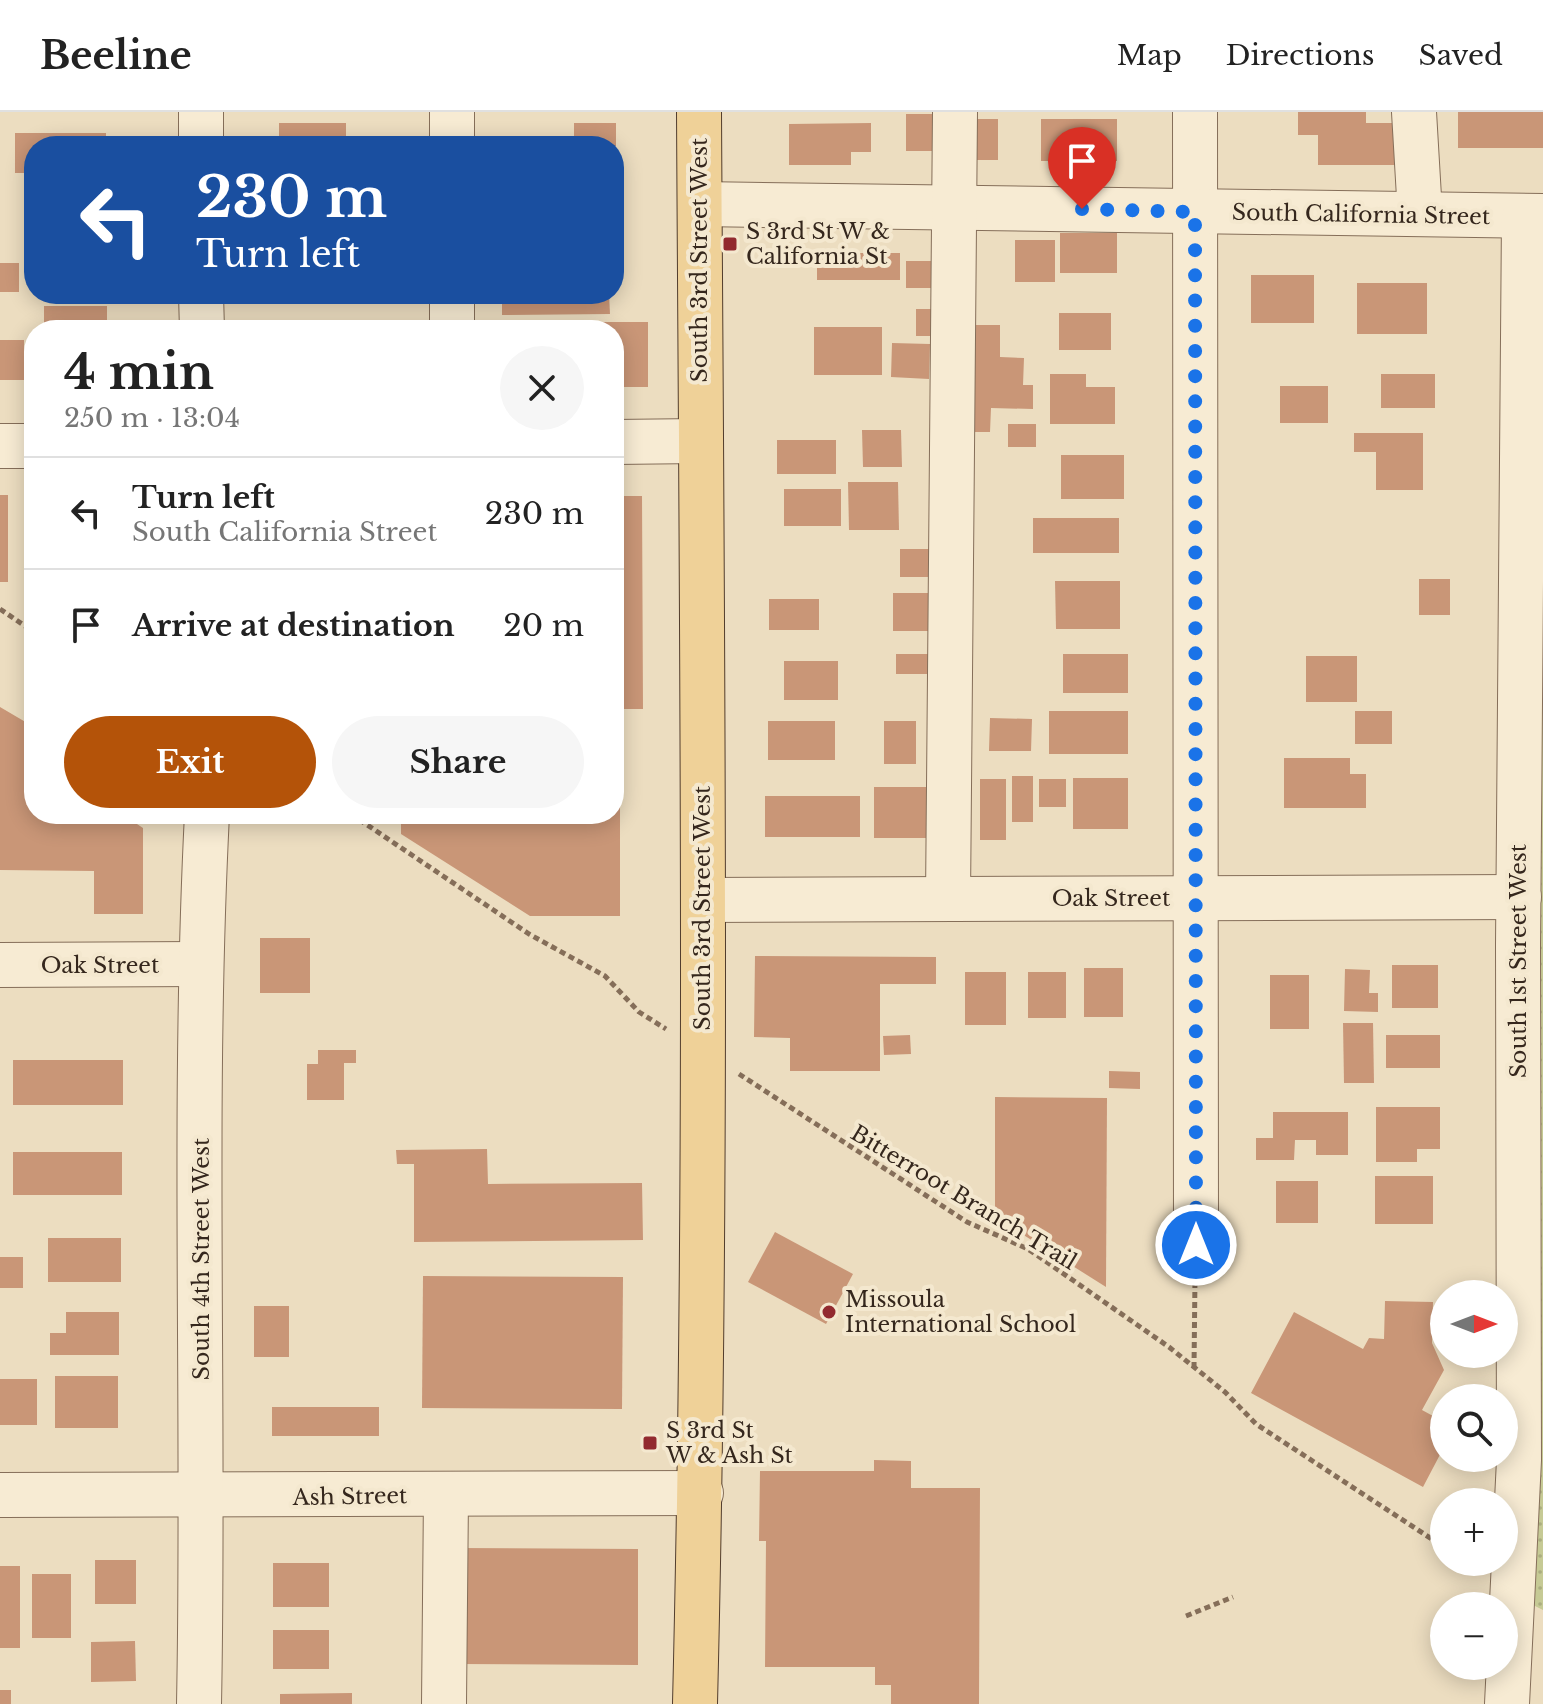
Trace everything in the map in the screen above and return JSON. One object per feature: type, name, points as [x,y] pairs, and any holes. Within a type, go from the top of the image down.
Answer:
[{"type":"main road","name":"South 3rd Street West","points":[[695,1704],[701,1493],[703,900],[699,112]]},
{"type":"street","points":[[201,112],[201,136]]},
{"type":"street","points":[[452,112],[452,136]]},
{"type":"street","points":[[948,899],[955,112]]},
{"type":"street","points":[[1195,112],[1196,1245]]},
{"type":"street","points":[[1414,112],[1420,214]]},
{"type":"street","name":"South California Street","points":[[700,204],[1533,216]]},
{"type":"street","name":"South 1st Street West","points":[[1507,1704],[1531,1460],[1530,1020],[1519,897],[1532,471],[1533,216]]},
{"type":"street","points":[[624,442],[699,441]]},
{"type":"street","points":[[0,446],[24,446]]},
{"type":"street","name":"South 4th Street West","points":[[199,1704],[203,1497],[199,964],[206,824]]},
{"type":"street","name":"Oak Street","points":[[703,900],[1519,897]]},
{"type":"street","name":"Oak Street","points":[[0,965],[199,964]]},
{"type":"street","name":"Ash Street","points":[[0,1495],[203,1497],[701,1493]]},
{"type":"street","points":[[444,1704],[446,1495]]},
{"type":"path","points":[[0,609],[24,625]]},
{"type":"path","points":[[366,824],[529,934],[605,976],[639,1012],[652,1020]]},
{"type":"path","name":"Bitterroot Branch Trail","points":[[737,1073],[967,1222],[1028,1249],[1194,1368],[1225,1392],[1256,1424],[1430,1538]]},
{"type":"path","points":[[1194,1368],[1196,1245]]},
{"type":"path","points":[[1186,1616],[1233,1597]]},
{"type":"green space","points":[[1543,261],[1543,1610],[1533,1605]]},
{"type":"building","points":[[1298,112],[1366,112],[1366,123],[1396,123],[1396,165],[1318,165],[1318,135],[1298,135]]},
{"type":"building","points":[[1458,112],[1543,112],[1543,148],[1458,148]]},
{"type":"building","points":[[906,114],[941,114],[941,151],[906,151]]},
{"type":"building","points":[[969,119],[998,119],[998,160],[969,160]]},
{"type":"building","points":[[1041,119],[1117,119],[1117,161],[1041,161]]},
{"type":"building","points":[[279,123],[346,123],[346,136],[279,136]]},
{"type":"building","points":[[574,123],[616,123],[616,136],[574,136]]},
{"type":"building","points":[[871,123],[871,152],[851,152],[851,165],[789,165],[789,124]]},
{"type":"building","points":[[15,133],[106,133],[106,136],[24,136],[24,173],[15,173]]},
{"type":"building","points":[[1060,233],[1117,233],[1117,273],[1060,273]]},
{"type":"building","points":[[1015,240],[1055,240],[1055,282],[1015,282]]},
{"type":"building","points":[[817,253],[900,253],[900,280],[817,280]]},
{"type":"building","points":[[906,261],[939,261],[939,288],[906,288]]},
{"type":"building","points":[[0,263],[19,263],[19,292],[0,292]]},
{"type":"building","points":[[1251,275],[1314,275],[1314,323],[1251,323]]},
{"type":"building","points":[[1357,283],[1427,283],[1427,334],[1357,334]]},
{"type":"building","points":[[502,304],[610,304],[610,314],[502,315]]},
{"type":"building","points":[[44,306],[107,306],[107,320],[44,320]]},
{"type":"building","points":[[916,309],[943,309],[943,336],[916,336]]},
{"type":"building","points":[[1059,313],[1111,313],[1111,350],[1059,350]]},
{"type":"building","points":[[624,322],[648,322],[648,387],[624,387]]},
{"type":"building","points":[[969,325],[1000,325],[1000,357],[1024,358],[1023,385],[1033,385],[1033,409],[991,408],[990,432],[968,432]]},
{"type":"building","points":[[814,327],[882,327],[882,375],[814,375]]},
{"type":"building","points":[[0,340],[24,340],[24,380],[0,380]]},
{"type":"building","points":[[892,343],[930,344],[929,379],[891,377]]},
{"type":"building","points":[[1050,374],[1086,374],[1086,387],[1115,387],[1115,424],[1050,424]]},
{"type":"building","points":[[1381,374],[1435,374],[1435,408],[1381,408]]},
{"type":"building","points":[[1280,386],[1328,386],[1328,423],[1280,423]]},
{"type":"building","points":[[1008,424],[1036,424],[1036,447],[1008,447]]},
{"type":"building","points":[[862,430],[901,430],[902,467],[863,467]]},
{"type":"building","points":[[1354,433],[1423,433],[1423,490],[1376,490],[1376,452],[1354,452]]},
{"type":"building","points":[[777,440],[836,440],[836,474],[777,474]]},
{"type":"building","points":[[1061,455],[1124,455],[1124,499],[1061,499]]},
{"type":"building","points":[[848,482],[898,482],[899,530],[849,530]]},
{"type":"building","points":[[784,489],[841,489],[841,526],[784,526]]},
{"type":"building","points":[[0,495],[8,495],[8,582],[0,582]]},
{"type":"building","points":[[624,496],[642,496],[643,709],[624,709]]},
{"type":"building","points":[[1033,518],[1119,518],[1119,553],[1033,553]]},
{"type":"building","points":[[900,549],[929,549],[929,577],[900,577]]},
{"type":"building","points":[[1419,579],[1450,579],[1450,615],[1419,615]]},
{"type":"building","points":[[1055,581],[1120,581],[1120,629],[1056,629]]},
{"type":"building","points":[[893,593],[934,593],[934,631],[893,631]]},
{"type":"building","points":[[769,599],[819,599],[819,630],[769,630]]},
{"type":"building","points":[[896,654],[929,654],[929,674],[896,674]]},
{"type":"building","points":[[1063,654],[1128,654],[1128,693],[1063,693]]},
{"type":"building","points":[[1306,656],[1357,656],[1357,702],[1306,702]]},
{"type":"building","points":[[784,661],[838,661],[838,700],[784,700]]},
{"type":"building","points":[[0,707],[24,721],[24,824],[137,824],[143,828],[143,914],[94,914],[94,871],[0,870]]},
{"type":"building","points":[[1049,711],[1128,711],[1128,754],[1049,754]]},
{"type":"building","points":[[1355,711],[1392,711],[1392,744],[1355,744]]},
{"type":"building","points":[[990,718],[1032,719],[1031,751],[989,751]]},
{"type":"building","points":[[768,721],[835,721],[835,760],[768,760]]},
{"type":"building","points":[[884,721],[916,721],[916,764],[884,764]]},
{"type":"building","points":[[1284,758],[1350,758],[1350,774],[1366,774],[1366,808],[1284,808]]},
{"type":"building","points":[[1012,776],[1033,776],[1033,822],[1012,822]]},
{"type":"building","points":[[1073,778],[1128,778],[1128,829],[1073,829]]},
{"type":"building","points":[[980,779],[1006,779],[1006,840],[980,840]]},
{"type":"building","points":[[1039,779],[1066,779],[1066,807],[1039,807]]},
{"type":"building","points":[[874,787],[934,787],[934,838],[874,838]]},
{"type":"building","points":[[765,796],[860,796],[860,837],[765,837]]},
{"type":"building","points":[[401,824],[620,824],[620,916],[530,916],[401,834]]},
{"type":"building","points":[[260,938],[310,938],[310,993],[260,993]]},
{"type":"building","points":[[755,956],[936,957],[936,984],[880,984],[880,1071],[790,1071],[790,1038],[754,1037]]},
{"type":"building","points":[[1392,965],[1438,965],[1438,1008],[1392,1008]]},
{"type":"building","points":[[1084,968],[1123,968],[1123,1017],[1084,1017]]},
{"type":"building","points":[[1345,969],[1370,970],[1369,993],[1378,993],[1378,1012],[1344,1011]]},
{"type":"building","points":[[965,972],[1006,972],[1006,1025],[965,1025]]},
{"type":"building","points":[[1028,972],[1066,972],[1066,1018],[1028,1018]]},
{"type":"building","points":[[1270,975],[1309,975],[1309,1029],[1270,1029]]},
{"type":"building","points":[[1343,1023],[1373,1023],[1374,1083],[1344,1083]]},
{"type":"building","points":[[910,1035],[911,1054],[884,1055],[883,1036]]},
{"type":"building","points":[[1386,1035],[1440,1035],[1440,1068],[1386,1068]]},
{"type":"building","points":[[318,1050],[356,1050],[356,1063],[344,1063],[344,1100],[307,1100],[307,1064],[318,1064]]},
{"type":"building","points":[[13,1060],[123,1060],[123,1105],[13,1105]]},
{"type":"building","points":[[1109,1071],[1140,1072],[1140,1089],[1109,1088]]},
{"type":"building","points":[[995,1097],[1107,1098],[1106,1287],[995,1217]]},
{"type":"building","points":[[1376,1107],[1440,1107],[1440,1149],[1417,1149],[1417,1162],[1376,1162]]},
{"type":"building","points":[[1273,1112],[1348,1112],[1348,1155],[1316,1155],[1316,1140],[1295,1140],[1294,1160],[1256,1160],[1256,1138],[1273,1138]]},
{"type":"building","points":[[487,1149],[488,1184],[642,1183],[643,1240],[414,1242],[414,1164],[397,1164],[396,1150]]},
{"type":"building","points":[[13,1152],[122,1152],[122,1195],[13,1195]]},
{"type":"building","points":[[1375,1176],[1433,1176],[1433,1224],[1375,1224]]},
{"type":"building","points":[[1276,1181],[1318,1181],[1318,1223],[1276,1223]]},
{"type":"building","points":[[775,1232],[853,1274],[826,1324],[748,1282]]},
{"type":"building","points":[[48,1238],[121,1238],[121,1282],[48,1282]]},
{"type":"building","points":[[0,1257],[23,1257],[23,1288],[0,1288]]},
{"type":"building","points":[[423,1276],[623,1277],[622,1409],[422,1408]]},
{"type":"building","points":[[1385,1301],[1430,1302],[1430,1368],[1444,1370],[1436,1384],[1430,1384],[1430,1395],[1422,1410],[1430,1414],[1431,1472],[1423,1487],[1251,1393],[1294,1312],[1363,1349],[1369,1338],[1384,1339]]},
{"type":"building","points":[[254,1306],[289,1306],[289,1357],[254,1357]]},
{"type":"building","points":[[66,1312],[119,1312],[119,1355],[50,1355],[50,1333],[66,1333]]},
{"type":"building","points":[[55,1376],[118,1376],[118,1428],[55,1428]]},
{"type":"building","points":[[0,1379],[37,1379],[37,1425],[0,1425]]},
{"type":"building","points":[[272,1407],[379,1407],[379,1436],[272,1436]]},
{"type":"building","points":[[874,1460],[911,1461],[911,1488],[980,1488],[979,1704],[891,1704],[891,1685],[875,1685],[875,1667],[765,1667],[766,1541],[759,1541],[760,1471],[874,1471]]},
{"type":"building","points":[[458,1548],[638,1549],[638,1665],[458,1664]]},
{"type":"building","points":[[95,1560],[136,1560],[136,1604],[95,1604]]},
{"type":"building","points":[[273,1563],[329,1563],[329,1607],[273,1607]]},
{"type":"building","points":[[0,1566],[20,1566],[20,1648],[0,1648]]},
{"type":"building","points":[[32,1574],[71,1574],[71,1638],[32,1638]]},
{"type":"building","points":[[273,1630],[329,1630],[329,1669],[273,1669]]},
{"type":"building","points":[[135,1641],[136,1681],[91,1682],[91,1642]]},
{"type":"building","points":[[0,1690],[11,1690],[11,1704],[0,1704]]},
{"type":"building","points":[[352,1693],[352,1704],[280,1704],[280,1694]]},
{"type":"place","name":"S 3rd St W & California St","points":[[730,244]]},
{"type":"place","name":"Missoula International School","points":[[829,1312]]},
{"type":"place","name":"S 3rd St W & Ash St","points":[[650,1443]]},
{"type":"route","points":[[1082,209],[1195,212],[1196,1245]]}]
